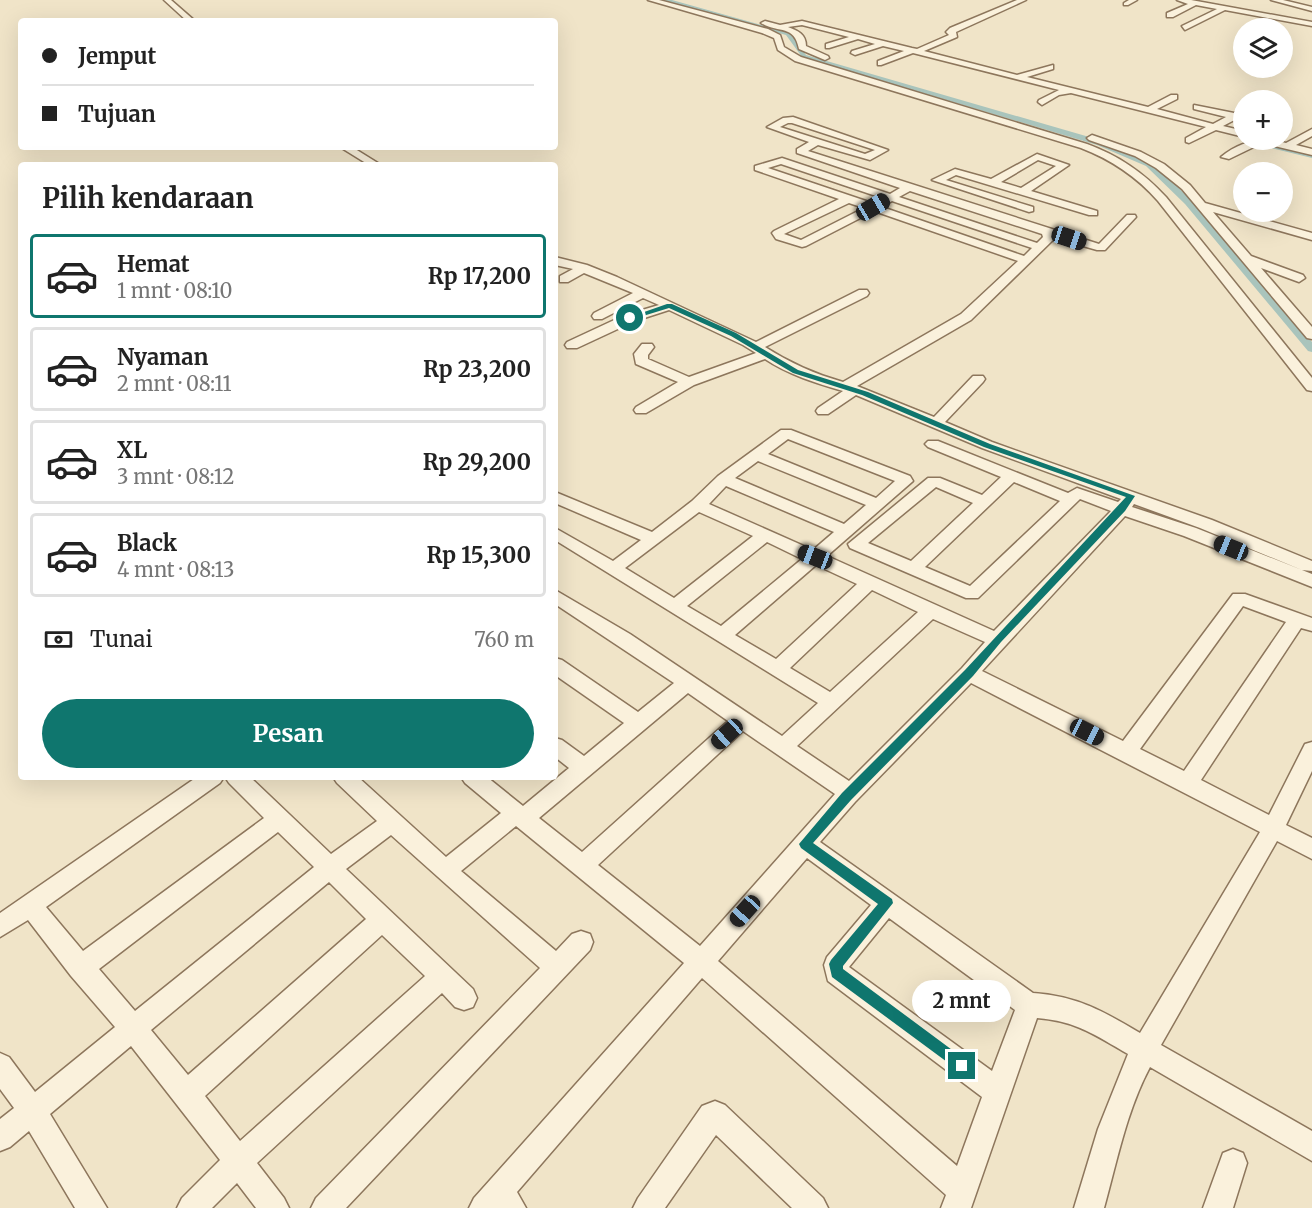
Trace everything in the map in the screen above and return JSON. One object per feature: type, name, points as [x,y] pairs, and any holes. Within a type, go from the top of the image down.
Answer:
[{"type":"street","points":[[167,0],[188,18]]},
{"type":"street","points":[[651,0],[750,23],[780,27],[800,35],[802,47],[816,55],[992,108]]},
{"type":"street","points":[[881,63],[918,52],[954,35],[950,32],[953,30],[1023,0]]},
{"type":"street","points":[[1126,4],[1134,0]]},
{"type":"street","points":[[1180,0],[1309,23]]},
{"type":"street","points":[[1254,13],[1275,0],[1312,9]]},
{"type":"street","points":[[1170,15],[1195,3]]},
{"type":"street","points":[[682,6],[697,5],[750,23],[773,34],[777,37],[781,48],[798,59],[1096,150],[1127,165],[1166,199],[1312,387]]},
{"type":"street","points":[[1265,6],[1312,14]]},
{"type":"street","points":[[1185,28],[1224,8]]},
{"type":"street","points":[[780,27],[801,23],[1018,76],[1233,133]]},
{"type":"street","points":[[1298,28],[1309,23]]},
{"type":"street","points":[[843,33],[862,26]]},
{"type":"street","points":[[829,46],[858,37]]},
{"type":"street","points":[[855,53],[883,44]]},
{"type":"street","points":[[938,67],[953,60]]},
{"type":"street","points":[[1018,76],[1050,67]]},
{"type":"street","points":[[987,80],[1005,74]]},
{"type":"street","points":[[1020,90],[1037,82]]},
{"type":"street","points":[[1042,102],[1057,93],[1071,91]]},
{"type":"street","points":[[1121,116],[1174,97]]},
{"type":"street","points":[[1176,117],[1197,107],[1206,98]]},
{"type":"street","points":[[1105,112],[1122,104]]},
{"type":"street","points":[[1197,107],[1233,113]]},
{"type":"street","points":[[1189,140],[1233,117]]},
{"type":"street","points":[[817,142],[772,127],[786,120],[793,120],[883,150],[867,158],[817,142],[800,151],[1047,232],[1085,222]]},
{"type":"street","points":[[1293,143],[1312,132]]},
{"type":"street","points":[[1086,136],[1117,146],[1160,166],[1186,187],[1244,258],[1312,335]]},
{"type":"street","points":[[350,150],[371,162]]},
{"type":"street","points":[[1226,158],[1241,150]]},
{"type":"street","points":[[1289,158],[1304,151]]},
{"type":"street","points":[[992,183],[1037,157],[1064,165],[1021,193]]},
{"type":"street","points":[[1025,260],[759,168],[782,161],[1040,247]]},
{"type":"street","points":[[1029,209],[937,180],[954,172],[1046,200],[1085,222],[1097,248],[1104,247],[1131,217]]},
{"type":"street","points":[[848,200],[778,235],[802,244],[909,187]]},
{"type":"street","points":[[1166,199],[1198,202],[1312,237]]},
{"type":"street","points":[[1011,219],[1046,200]]},
{"type":"street","points":[[895,215],[913,205]]},
{"type":"street","points":[[969,240],[987,229]]},
{"type":"street","points":[[823,411],[850,388],[966,317],[1049,238],[1047,232]]},
{"type":"street","points":[[1244,258],[1299,278]]},
{"type":"street","points":[[564,279],[574,262],[734,334],[796,371],[850,388],[1190,532],[1312,581]]},
{"type":"street","points":[[598,316],[643,293]]},
{"type":"street","points":[[641,410],[689,382],[761,351],[863,293]]},
{"type":"street","points":[[572,345],[630,318],[669,306]]},
{"type":"street","points":[[647,347],[641,354],[641,361],[689,382]]},
{"type":"street","points":[[936,424],[978,379]]},
{"type":"street","points":[[614,569],[698,505],[724,479],[787,432],[904,479],[723,635]]},
{"type":"street","points":[[933,444],[1070,499]]},
{"type":"street","points":[[757,455],[877,504]]},
{"type":"street","points":[[909,470],[984,502]]},
{"type":"street","points":[[913,569],[1012,476]]},
{"type":"street","points":[[724,479],[845,531]]},
{"type":"street","points":[[934,481],[856,544],[972,594],[1077,493],[1126,503],[1312,568]]},
{"type":"street","points":[[558,499],[654,538]]},
{"type":"street","points":[[498,1203],[700,961],[850,793],[969,673],[997,640],[1126,503]]},
{"type":"street","points":[[698,505],[997,640]]},
{"type":"street","points":[[558,535],[831,702]]},
{"type":"street","points":[[675,606],[765,536]]},
{"type":"street","points":[[777,669],[869,583]]},
{"type":"street","points":[[558,598],[688,682],[850,793]]},
{"type":"street","points":[[1126,752],[1239,598],[1305,622],[1188,783]]},
{"type":"street","points":[[782,748],[930,610]]},
{"type":"street","points":[[558,667],[639,723]]},
{"type":"street","points":[[969,673],[1188,783],[1312,849]]},
{"type":"street","points":[[445,871],[584,768],[688,682]]},
{"type":"street","points":[[582,866],[743,719]]},
{"type":"street","points":[[558,748],[584,768]]},
{"type":"street","points":[[1089,1208],[1127,1086],[1145,1049],[1273,829],[1312,750]]},
{"type":"street","points":[[0,927],[209,780]]},
{"type":"street","points":[[239,780],[277,820],[384,918],[464,998]]},
{"type":"street","points":[[347,780],[445,871],[556,967]]},
{"type":"street","points":[[476,780],[700,961],[960,1199],[1029,1005]]},
{"type":"street","points":[[80,968],[277,820]]},
{"type":"street","points":[[0,1137],[330,868],[393,821]]},
{"type":"street","points":[[805,844],[1029,1005],[1056,1007],[1084,1015],[1312,1147]]},
{"type":"street","points":[[887,903],[836,964],[837,973],[998,1092]]},
{"type":"street","points":[[30,905],[187,1094],[274,1208]]},
{"type":"street","points":[[187,1094],[384,918]]},
{"type":"street","points":[[326,1208],[581,942]]},
{"type":"street","points":[[192,1208],[239,1161],[442,977]]},
{"type":"street","points":[[0,1066],[32,1112],[92,1208]]},
{"type":"street","points":[[652,1207],[712,1116],[715,1115],[813,1208]]},
{"type":"street","points":[[1218,1208],[1233,1164]]},
{"type":"waterway","points":[[666,0],[788,34],[804,56],[1100,143],[1149,164],[1188,202],[1312,349]]},
{"type":"waterway","points":[[1293,149],[1312,154]]},
{"type":"route","points":[[630,318],[669,306],[734,334],[783,365],[813,378],[865,393],[987,446],[1131,496],[1122,509],[997,640],[969,673],[846,796],[805,844],[887,903],[836,964],[837,973],[962,1066]]}]
